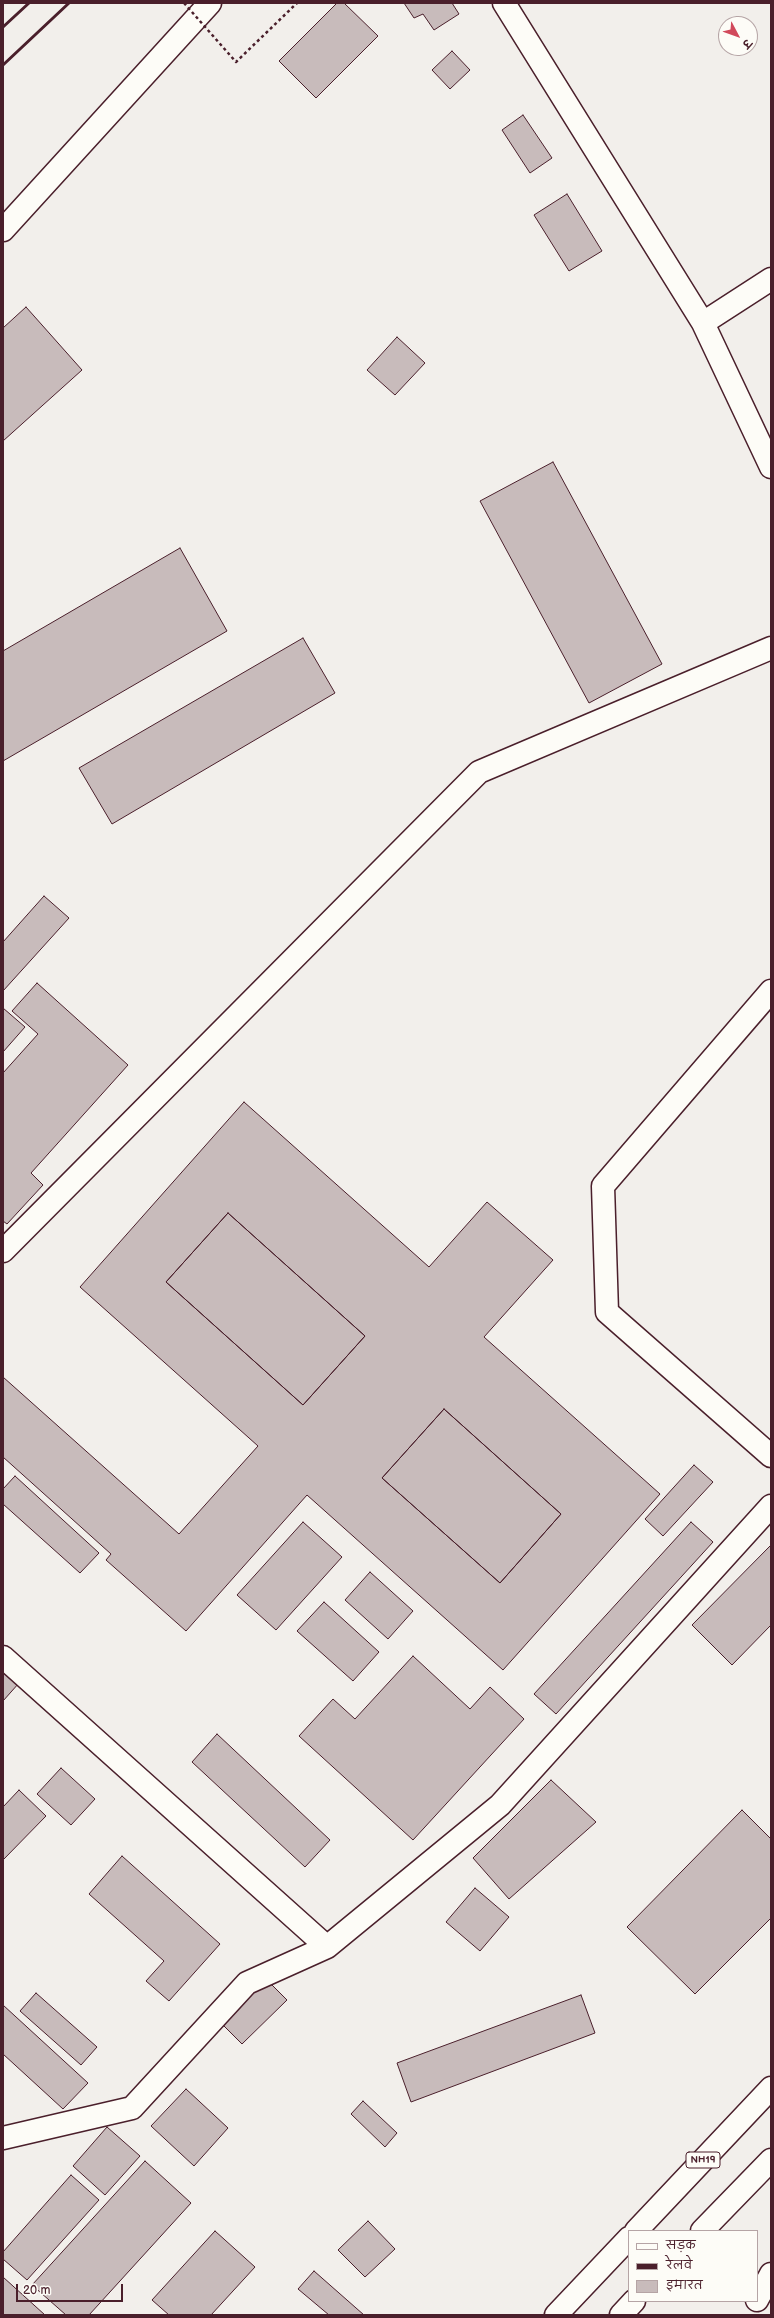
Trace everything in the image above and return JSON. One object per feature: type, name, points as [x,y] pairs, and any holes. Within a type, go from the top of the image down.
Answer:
[{"type":"main road","points":[[3,230],[210,3]]},
{"type":"main road","points":[[504,3],[703,323],[771,467]]},
{"type":"main road","points":[[703,323],[771,279]]},
{"type":"main road","points":[[3,1251],[478,772],[771,648]]},
{"type":"main road","points":[[771,991],[603,1186],[607,1312],[771,1456]]},
{"type":"main road","points":[[3,2138],[132,2108],[247,1983],[327,1947],[500,1805],[771,1506]]},
{"type":"main road","points":[[3,1657],[327,1947]]},
{"type":"main road","name":"NH19","points":[[637,2230],[771,2088]]},
{"type":"main road","points":[[703,2230],[771,2160]]},
{"type":"main road","points":[[556,2315],[628,2239]]},
{"type":"main road","points":[[758,2299],[771,2274]]},
{"type":"main road","points":[[621,2315],[633,2302]]},
{"type":"main road","points":[[749,2315],[756,2302]]},
{"type":"path","points":[[184,3],[236,62],[297,3]]},
{"type":"building","points":[[337,3],[344,3],[378,36],[316,98],[279,61]]},
{"type":"building","points":[[404,3],[452,3],[459,14],[434,30],[423,14],[414,18]]},
{"type":"building","points":[[452,51],[470,70],[450,89],[432,70]]},
{"type":"building","points":[[523,115],[552,158],[530,173],[502,130]]},
{"type":"building","points":[[567,194],[602,251],[569,271],[534,215]]},
{"type":"building","points":[[26,307],[82,370],[3,441],[3,328]]},
{"type":"building","points":[[397,337],[425,363],[395,395],[367,370]]},
{"type":"building","points":[[553,462],[662,664],[589,703],[480,501]]},
{"type":"building","points":[[180,548],[227,631],[3,761],[3,651]]},
{"type":"building","points":[[303,638],[335,693],[112,824],[79,768]]},
{"type":"building","points":[[44,896],[69,918],[3,991],[3,942]]},
{"type":"building","points":[[37,983],[128,1065],[31,1173],[43,1185],[7,1224],[3,1221],[3,1073],[38,1034],[12,1011]]},
{"type":"building","points":[[3,1008],[25,1027],[3,1052]]},
{"type":"building","points":[[244,1102],[429,1267],[487,1202],[553,1260],[484,1337],[660,1494],[503,1670],[307,1495],[186,1631],[106,1560],[111,1554],[3,1457],[3,1377],[179,1534],[258,1446],[80,1287]],"holes":[[[228,1213],[365,1336],[303,1405],[166,1282]],[[444,1409],[561,1514],[500,1583],[382,1478]]]},
{"type":"building","points":[[228,1213],[365,1336],[303,1405],[166,1282]]},
{"type":"building","points":[[444,1409],[561,1514],[500,1583],[382,1478]]},
{"type":"building","points":[[694,1465],[713,1482],[663,1536],[645,1519]]},
{"type":"building","points":[[15,1476],[99,1553],[80,1573],[3,1504],[3,1489]]},
{"type":"building","points":[[303,1522],[342,1557],[276,1630],[237,1595]]},
{"type":"building","points":[[691,1522],[713,1542],[556,1714],[534,1694]]},
{"type":"building","points":[[771,1545],[771,1625],[732,1665],[692,1625]]},
{"type":"building","points":[[370,1572],[413,1611],[388,1639],[345,1600]]},
{"type":"building","points":[[324,1602],[379,1652],[353,1681],[297,1631]]},
{"type":"building","points":[[413,1656],[470,1709],[490,1687],[524,1719],[413,1840],[299,1736],[333,1699],[355,1719]]},
{"type":"building","points":[[3,1668],[19,1683],[3,1701]]},
{"type":"building","points":[[217,1734],[330,1840],[305,1867],[192,1762]]},
{"type":"building","points":[[61,1768],[95,1799],[71,1825],[37,1794]]},
{"type":"building","points":[[551,1780],[596,1822],[509,1899],[473,1858]]},
{"type":"building","points":[[19,1790],[46,1816],[3,1860],[3,1807]]},
{"type":"building","points":[[742,1810],[771,1839],[771,1918],[695,1994],[627,1927]]},
{"type":"building","points":[[122,1856],[220,1944],[169,2001],[146,1981],[164,1961],[89,1894]]},
{"type":"building","points":[[475,1888],[509,1917],[480,1951],[446,1922]]},
{"type":"building","points":[[267,1980],[287,2000],[242,2044],[222,2024]]},
{"type":"building","points":[[36,1993],[97,2047],[81,2065],[20,2011]]},
{"type":"building","points":[[581,1995],[595,2033],[411,2102],[397,2063]]},
{"type":"building","points":[[3,2005],[88,2083],[63,2109],[3,2054]]},
{"type":"building","points":[[186,2089],[228,2128],[194,2166],[151,2126]]},
{"type":"building","points":[[363,2101],[397,2133],[385,2147],[351,2114]]},
{"type":"building","points":[[107,2127],[140,2156],[105,2195],[73,2166]]},
{"type":"building","points":[[145,2161],[191,2203],[89,2315],[66,2315],[32,2285]]},
{"type":"building","points":[[71,2175],[99,2200],[27,2280],[3,2259],[3,2252]]},
{"type":"building","points":[[368,2221],[395,2249],[365,2277],[338,2250]]},
{"type":"building","points":[[215,2231],[255,2267],[211,2315],[169,2315],[152,2300]]},
{"type":"building","points":[[314,2271],[364,2315],[329,2315],[298,2289]]},
{"type":"building","points":[[3,2277],[45,2315],[3,2315]]},
{"type":"railway","points":[[3,27],[29,3]]},
{"type":"railway","points":[[3,65],[69,3]]}]
